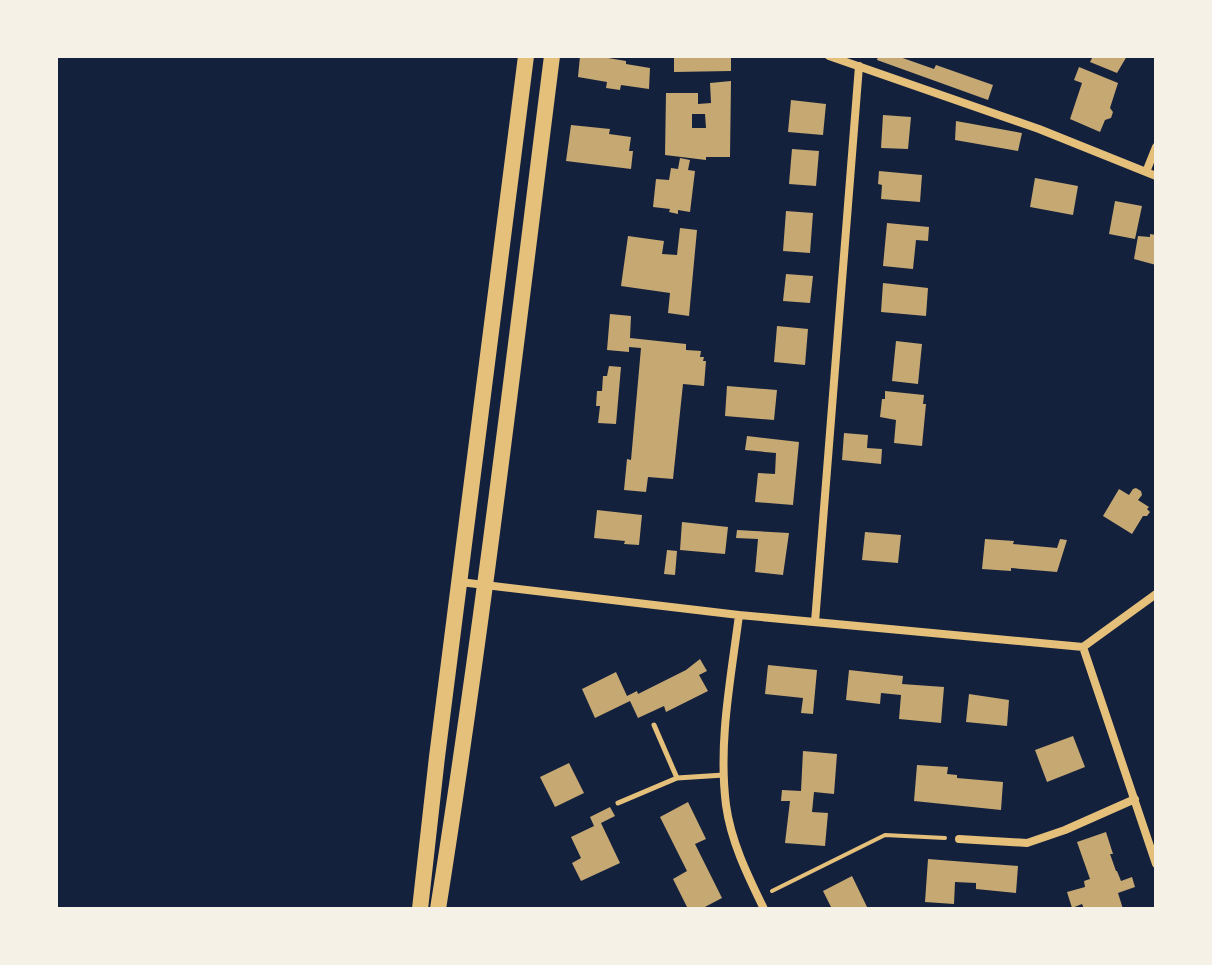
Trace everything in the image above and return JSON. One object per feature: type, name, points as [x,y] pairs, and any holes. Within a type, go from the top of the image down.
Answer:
[{"type":"main road","points":[[420,909],[526,56]]},
{"type":"main road","points":[[438,909],[485,586],[552,56]]},
{"type":"street","points":[[829,56],[1039,129],[1156,176]]},
{"type":"street","points":[[815,622],[859,66]]},
{"type":"street","points":[[1146,172],[1156,147]]},
{"type":"street","points":[[460,582],[739,615],[1083,647],[1156,594]]},
{"type":"street","points":[[739,615],[725,724],[726,806],[733,839],[764,909]]},
{"type":"street","points":[[1083,647],[1156,864]]},
{"type":"street","points":[[959,839],[1027,843],[1135,799]]},
{"type":"lane","points":[[654,725],[677,778]]},
{"type":"lane","points":[[618,803],[677,778],[724,775]]},
{"type":"path","points":[[759,898],[885,835],[959,839]]},
{"type":"building","points":[[580,56],[626,61],[626,64],[650,68],[649,89],[621,85],[620,90],[606,88],[607,82],[578,77]]},
{"type":"building","points":[[674,56],[731,56],[731,71],[674,72]]},
{"type":"building","points":[[878,56],[897,56],[934,69],[936,65],[993,85],[988,100],[877,60]]},
{"type":"building","points":[[1093,56],[1127,56],[1117,73],[1090,62]]},
{"type":"building","points":[[1079,67],[1118,83],[1110,108],[1113,112],[1111,118],[1105,120],[1100,132],[1070,119],[1082,83],[1074,80]]},
{"type":"building","points":[[731,81],[730,157],[706,157],[706,160],[665,155],[666,93],[698,93],[698,104],[711,103],[710,83]],"holes":[[[692,114],[705,114],[706,128],[692,128]]]},
{"type":"building","points":[[791,100],[826,104],[823,135],[788,132]]},
{"type":"building","points":[[883,115],[911,117],[908,149],[881,148]]},
{"type":"building","points":[[956,121],[1022,133],[1018,151],[955,140]]},
{"type":"building","points":[[571,125],[610,129],[609,134],[631,137],[631,169],[566,161]]},
{"type":"building","points":[[792,149],[819,151],[816,186],[789,184]]},
{"type":"building","points":[[680,158],[690,160],[688,170],[695,171],[690,212],[678,210],[678,214],[669,212],[670,209],[653,207],[656,179],[669,180],[671,168],[678,169]]},
{"type":"building","points":[[879,171],[922,175],[920,202],[881,199]]},
{"type":"building","points":[[1035,178],[1078,186],[1073,215],[1030,207]]},
{"type":"building","points":[[1115,201],[1142,206],[1135,239],[1109,234]]},
{"type":"building","points":[[786,211],[813,213],[810,253],[783,251]]},
{"type":"building","points":[[887,223],[929,227],[928,241],[916,240],[913,269],[883,266]]},
{"type":"building","points":[[680,228],[697,230],[689,316],[668,313],[670,293],[621,286],[628,236],[664,241],[662,254],[677,255]]},
{"type":"building","points":[[1150,234],[1156,235],[1156,265],[1134,259],[1138,236],[1150,237]]},
{"type":"building","points":[[786,274],[813,276],[810,303],[783,301]]},
{"type":"building","points":[[883,283],[928,288],[926,316],[881,312]]},
{"type":"building","points":[[610,314],[631,316],[630,338],[686,344],[686,350],[701,351],[700,357],[706,361],[704,386],[683,384],[673,479],[648,477],[646,492],[624,490],[627,459],[631,460],[641,348],[629,347],[629,352],[607,350]]},
{"type":"building","points":[[777,326],[808,329],[805,365],[774,362]]},
{"type":"building","points":[[896,341],[922,344],[918,384],[892,381]]},
{"type":"building","points":[[609,366],[621,367],[616,424],[598,423],[600,406],[596,406],[597,391],[602,391],[603,376],[607,376]]},
{"type":"building","points":[[727,386],[777,390],[774,420],[725,416]]},
{"type":"building","points":[[885,391],[924,395],[922,446],[894,443],[896,420],[880,417]]},
{"type":"building","points":[[844,433],[868,435],[867,448],[882,449],[881,464],[842,460]]},
{"type":"building","points":[[747,436],[799,442],[793,505],[755,502],[758,473],[775,474],[776,453],[745,450]]},
{"type":"building","points":[[1136,488],[1142,495],[1138,500],[1149,507],[1150,512],[1143,516],[1132,534],[1103,516],[1119,489],[1129,495]]},
{"type":"building","points":[[597,510],[642,515],[639,545],[594,538]]},
{"type":"building","points":[[682,522],[728,527],[725,554],[680,550]]},
{"type":"building","points":[[737,530],[789,533],[783,575],[755,572],[758,539],[736,538]]},
{"type":"building","points":[[865,532],[901,535],[898,563],[862,560]]},
{"type":"building","points":[[985,539],[1057,548],[1060,539],[1067,540],[1057,572],[982,569]]},
{"type":"building","points":[[667,550],[677,551],[675,575],[664,574]]},
{"type":"building","points":[[700,659],[707,671],[699,675],[708,691],[666,712],[664,706],[638,718],[630,701],[595,718],[582,689],[616,672],[627,696],[637,691],[638,694],[686,670]]},
{"type":"building","points":[[768,665],[817,670],[813,714],[801,713],[803,698],[765,694]]},
{"type":"building","points":[[849,670],[903,676],[902,684],[944,687],[941,723],[899,719],[901,695],[881,693],[880,704],[846,700]]},
{"type":"building","points":[[969,694],[1009,700],[1007,726],[966,722]]},
{"type":"building","points":[[1073,736],[1085,767],[1047,782],[1035,750]]},
{"type":"building","points":[[803,751],[837,754],[834,794],[814,792],[812,812],[828,813],[825,846],[785,843],[790,801],[781,801],[782,790],[801,791]]},
{"type":"building","points":[[569,763],[584,793],[555,807],[540,777]]},
{"type":"building","points":[[917,765],[948,767],[947,774],[957,775],[957,778],[1003,782],[1001,810],[914,801]]},
{"type":"building","points":[[688,802],[706,839],[695,844],[722,898],[701,909],[688,909],[673,879],[687,871],[660,817]]},
{"type":"building","points":[[610,807],[615,816],[601,823],[620,863],[581,881],[572,863],[581,858],[571,837],[594,826],[590,817]]},
{"type":"building","points":[[1106,832],[1113,854],[1110,854],[1121,881],[1132,877],[1135,887],[1118,893],[1123,909],[1084,909],[1082,904],[1072,908],[1067,892],[1085,887],[1084,881],[1090,879],[1077,842]]},
{"type":"building","points":[[928,859],[1018,866],[1016,893],[976,889],[976,883],[955,882],[954,904],[925,902]]},
{"type":"building","points":[[852,876],[868,909],[832,909],[823,891]]}]
